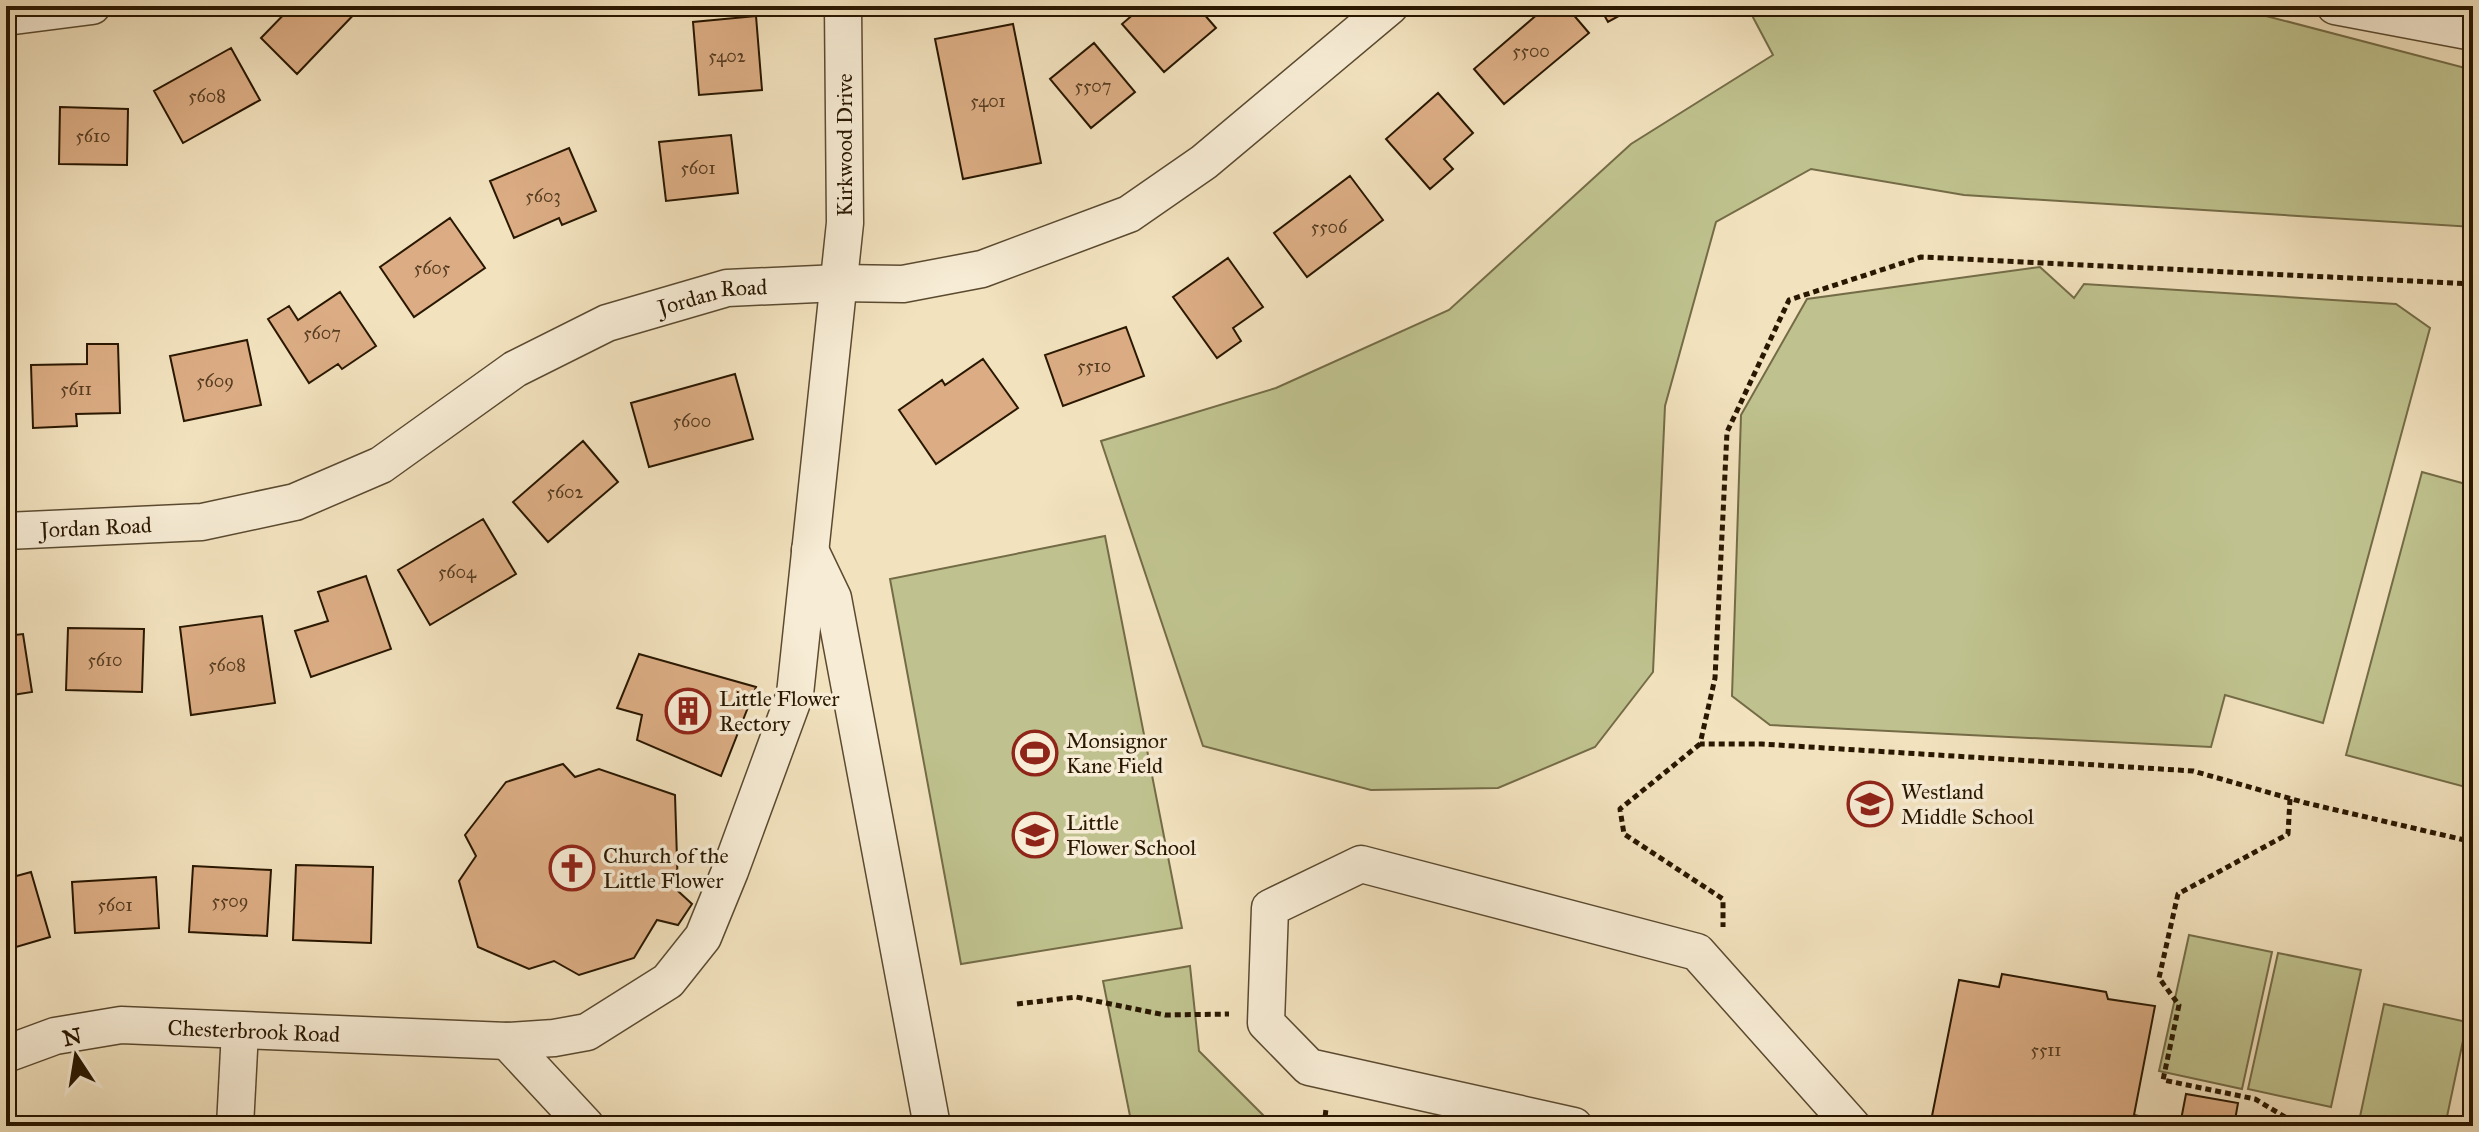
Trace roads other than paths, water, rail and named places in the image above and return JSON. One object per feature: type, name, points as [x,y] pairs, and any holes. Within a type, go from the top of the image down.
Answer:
[{"type":"street","points":[[6,17],[92,6]]},
{"type":"street","name":"Kirkwood Drive","points":[[810,550],[845,223],[843,6]]},
{"type":"street","name":"Jordan Road","points":[[6,531],[202,522],[295,502],[381,465],[515,369],[607,323],[727,288],[839,283],[903,284],[982,269],[1129,214],[1204,162],[1390,6]]},
{"type":"street","points":[[2335,6],[2473,32]]},
{"type":"street","points":[[2459,6],[2473,22]]},
{"type":"street","points":[[810,550],[833,598],[932,1126]]},
{"type":"street","name":"Chesterbrook Road","points":[[6,1054],[55,1036],[121,1025],[507,1041],[587,1032],[668,981],[703,937],[734,863],[795,694],[810,550]]},
{"type":"street","points":[[1574,1126],[1309,1067],[1266,1023],[1270,908],[1361,864],[1697,952],[1852,1126]]},
{"type":"street","points":[[235,1126],[240,1031]]},
{"type":"street","points":[[507,1041],[586,1126]]},
{"type":"place","name":"Little Flower Rectory","points":[[688,711]]},
{"type":"place","name":"Monsignor Kane Field","points":[[1035,753]]},
{"type":"place","name":"Westland Middle School","points":[[1870,804]]},
{"type":"place","name":"Little Flower School","points":[[1035,835]]},
{"type":"place","name":"Church of the Little Flower","points":[[572,868]]}]
